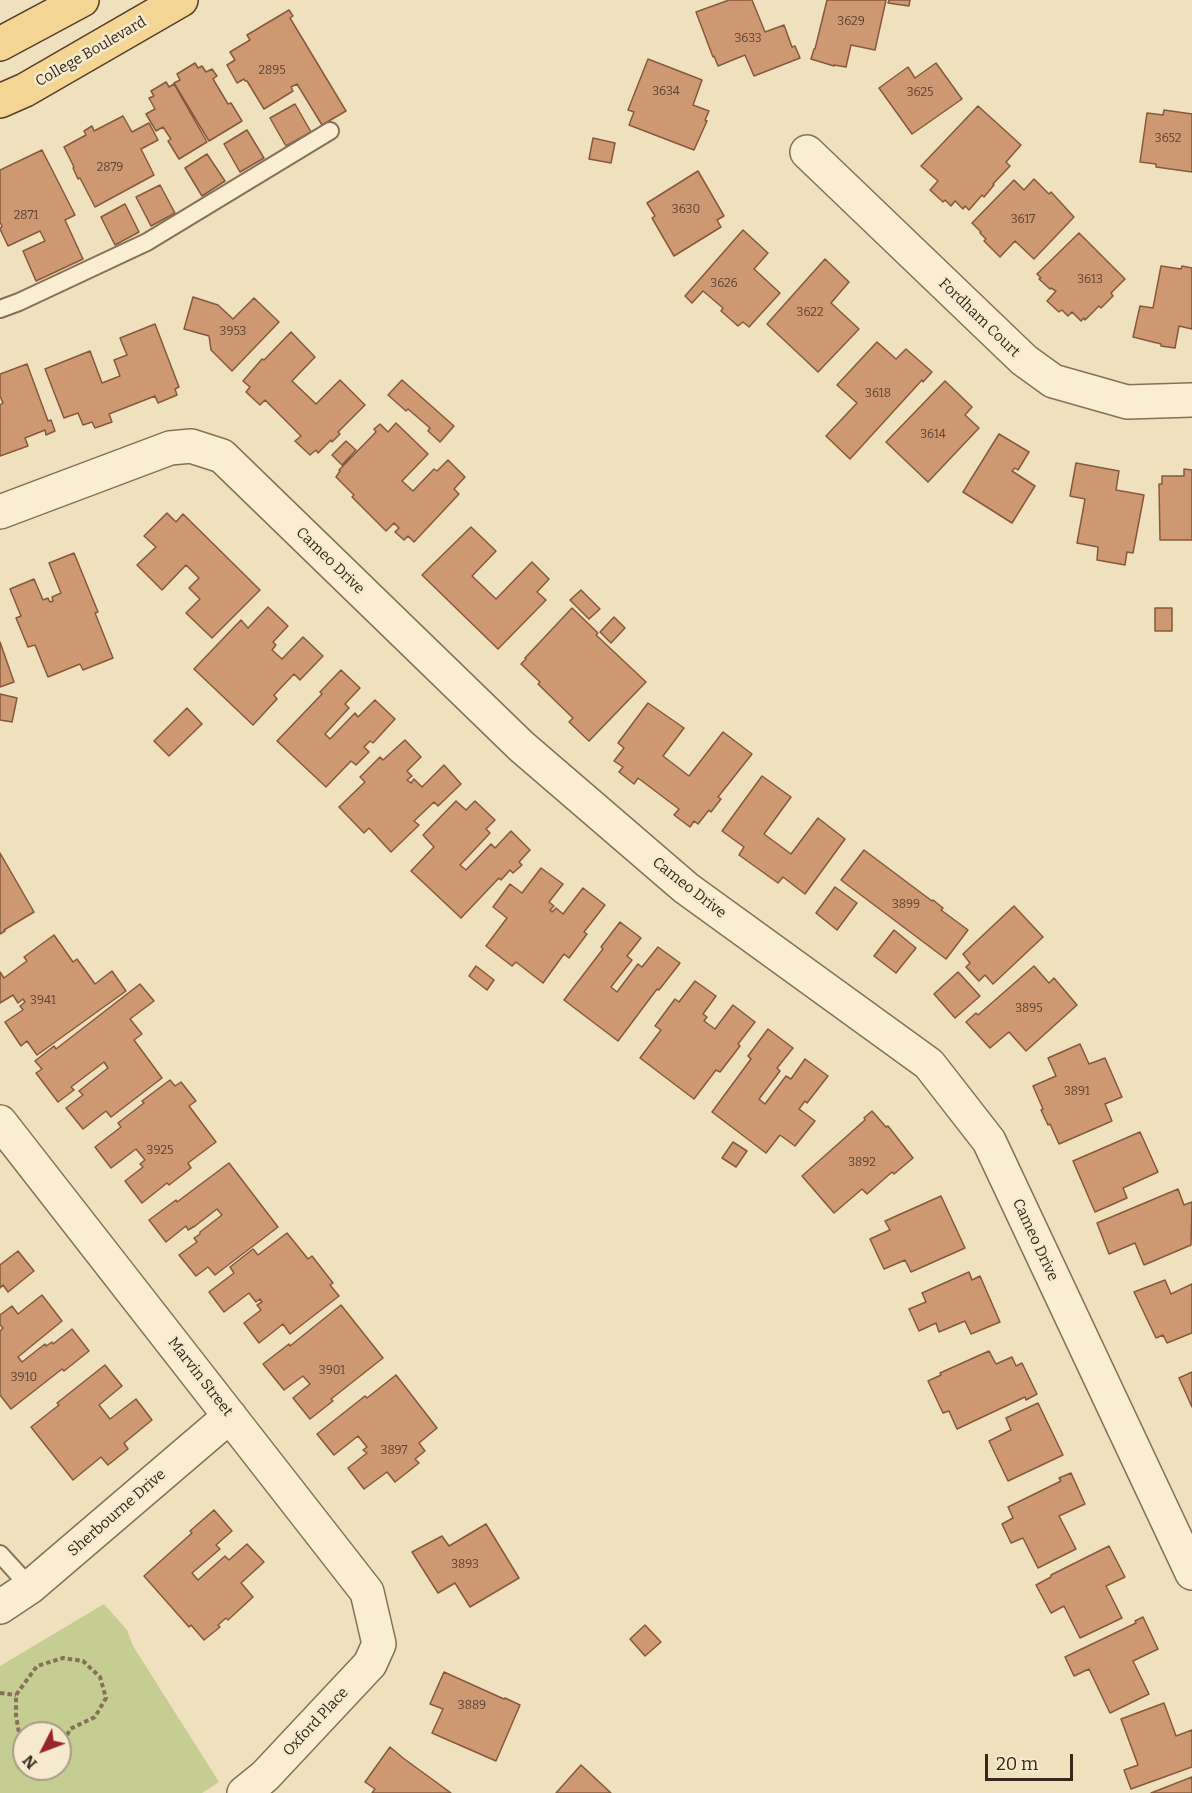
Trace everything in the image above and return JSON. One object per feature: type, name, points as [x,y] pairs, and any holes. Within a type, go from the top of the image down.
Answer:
[{"type":"main road","points":[[0,44],[82,0]]},
{"type":"main road","name":"College Boulevard","points":[[0,101],[25,90],[181,0]]},
{"type":"street","name":"Fordham Court","points":[[807,152],[1024,360],[1053,381],[1127,402],[1192,400]]},
{"type":"street","name":"Cameo Drive","points":[[0,512],[170,448],[191,446],[222,456],[529,754],[686,888],[929,1064],[989,1141],[1192,1573]]},
{"type":"street","name":"Marvin Street","points":[[0,1122],[367,1592],[379,1644]]},
{"type":"street","name":"Sherbourne Drive","points":[[0,1607],[30,1587],[230,1416]]},
{"type":"street","name":"Oxford Place","points":[[264,1787],[370,1664],[379,1644]]},
{"type":"lane","points":[[0,309],[147,242],[330,131]]},
{"type":"lane","points":[[0,1554],[30,1587]]},
{"type":"path","points":[[17,1721],[16,1695],[37,1666],[63,1658],[83,1661],[99,1677],[106,1698],[95,1717],[72,1728]]},
{"type":"path","points":[[0,1693],[16,1695]]},
{"type":"green space","points":[[104,1604],[127,1630],[133,1646],[219,1782],[202,1793],[0,1793],[0,1666]]},
{"type":"building","points":[[729,0],[752,0],[765,32],[784,25],[792,47],[795,46],[800,58],[754,76],[745,55],[718,66],[696,12]]},
{"type":"building","points":[[827,0],[886,0],[875,50],[851,45],[846,67],[811,59]]},
{"type":"building","points":[[889,0],[910,0],[909,6],[888,3]]},
{"type":"building","points":[[289,10],[293,16],[290,18],[346,111],[322,125],[297,84],[291,87],[293,91],[264,109],[247,81],[244,79],[237,83],[227,65],[235,60],[230,52],[250,40],[247,35]]},
{"type":"building","points":[[648,59],[702,80],[693,105],[709,111],[694,150],[629,125],[634,112],[628,110]]},
{"type":"building","points":[[195,63],[198,68],[202,66],[206,72],[212,69],[217,76],[213,79],[228,104],[231,103],[242,121],[209,141],[174,83],[180,80],[177,74]]},
{"type":"building","points":[[936,63],[962,99],[912,134],[879,88],[908,67],[915,78]]},
{"type":"building","points":[[166,82],[169,87],[174,84],[207,142],[179,159],[163,127],[156,131],[146,114],[155,109],[149,98],[154,96],[151,91]]},
{"type":"building","points":[[295,104],[311,132],[286,146],[270,118]]},
{"type":"building","points":[[978,106],[1021,145],[1006,162],[1010,166],[984,197],[982,195],[969,210],[965,206],[963,209],[955,201],[951,206],[945,200],[943,202],[930,190],[938,181],[921,166]]},
{"type":"building","points":[[1164,110],[1192,114],[1192,172],[1156,167],[1156,164],[1140,162],[1147,113],[1163,115]]},
{"type":"building","points":[[123,116],[132,132],[149,123],[158,140],[141,149],[154,175],[95,207],[80,178],[78,179],[64,147],[86,135],[84,131],[92,126],[94,131]]},
{"type":"building","points":[[247,130],[264,158],[240,172],[224,144]]},
{"type":"building","points":[[593,138],[615,143],[611,163],[589,159]]},
{"type":"building","points":[[42,150],[75,215],[65,220],[83,259],[36,281],[23,251],[45,241],[40,231],[8,246],[0,229],[2,226],[0,222],[0,170]]},
{"type":"building","points":[[207,154],[225,181],[202,196],[185,168]]},
{"type":"building","points":[[698,171],[724,216],[717,220],[721,227],[674,256],[652,218],[655,216],[647,203]]},
{"type":"building","points":[[1034,179],[1049,194],[1051,192],[1074,217],[1034,259],[1015,241],[1000,257],[984,241],[986,239],[972,223],[1014,180],[1024,190]]},
{"type":"building","points":[[160,185],[175,213],[151,226],[136,197]]},
{"type":"building","points":[[125,204],[139,232],[115,245],[101,217]]},
{"type":"building","points":[[743,230],[768,253],[754,269],[780,293],[749,327],[743,322],[738,326],[721,311],[723,308],[703,291],[692,303],[685,296]]},
{"type":"building","points":[[1079,233],[1125,279],[1111,293],[1113,296],[1101,308],[1099,306],[1081,321],[1072,312],[1068,316],[1062,310],[1059,312],[1047,301],[1056,291],[1050,289],[1037,274]]},
{"type":"building","points":[[825,259],[849,282],[831,303],[859,329],[818,372],[767,324]]},
{"type":"building","points":[[1161,266],[1192,268],[1192,329],[1179,326],[1175,348],[1133,337],[1140,306],[1153,308]]},
{"type":"building","points":[[193,297],[218,305],[233,319],[254,298],[279,322],[232,371],[211,350],[209,336],[184,329]]},
{"type":"building","points":[[155,324],[179,387],[175,389],[177,395],[158,403],[155,396],[109,414],[112,422],[95,428],[92,422],[83,425],[78,413],[64,418],[45,369],[90,351],[102,383],[120,376],[114,360],[127,355],[120,338]]},
{"type":"building","points":[[291,332],[315,357],[292,381],[316,404],[340,380],[365,405],[338,432],[340,434],[332,442],[331,440],[318,453],[316,450],[310,455],[295,441],[301,436],[265,400],[260,405],[246,392],[250,387],[243,381],[262,359],[264,360]]},
{"type":"building","points":[[877,342],[896,359],[906,349],[932,372],[850,459],[826,436],[857,403],[837,385]]},
{"type":"building","points":[[27,364],[48,421],[51,420],[55,431],[46,435],[45,430],[25,438],[28,446],[0,456],[0,405],[3,403],[0,396],[0,374]]},
{"type":"building","points":[[402,380],[454,426],[440,442],[428,431],[430,428],[388,395]]},
{"type":"building","points":[[945,381],[972,407],[965,415],[979,428],[928,482],[886,442]]},
{"type":"building","points":[[396,423],[428,454],[402,481],[413,491],[434,469],[437,471],[448,460],[465,477],[454,489],[459,494],[414,542],[408,536],[404,540],[395,532],[399,528],[394,523],[386,531],[352,497],[354,495],[336,477],[339,470],[376,432],[374,429],[380,424],[388,432]]},
{"type":"building","points":[[999,434],[1029,452],[1018,470],[1015,468],[1012,471],[1035,486],[1012,523],[963,492]]},
{"type":"building","points":[[346,441],[356,450],[342,465],[332,455]]},
{"type":"building","points":[[1076,463],[1119,471],[1116,490],[1144,495],[1133,553],[1127,552],[1125,565],[1097,560],[1098,547],[1077,543],[1085,499],[1070,496]]},
{"type":"building","points":[[1184,469],[1192,470],[1192,540],[1160,540],[1159,484],[1162,484],[1162,476],[1184,476]]},
{"type":"building","points":[[167,513],[176,522],[183,514],[260,590],[212,638],[186,613],[200,599],[189,588],[199,578],[186,565],[162,590],[137,565],[156,547],[144,536]]},
{"type":"building","points":[[471,527],[496,551],[472,576],[496,599],[532,562],[549,579],[537,592],[546,600],[498,649],[422,575]]},
{"type":"building","points":[[74,553],[98,612],[95,613],[113,658],[83,670],[80,664],[48,677],[35,645],[28,647],[16,618],[21,616],[10,589],[34,579],[43,600],[48,598],[50,602],[53,601],[52,597],[61,593],[49,563]]},
{"type":"building","points":[[581,590],[600,609],[589,619],[570,600]]},
{"type":"building","points":[[268,607],[288,626],[273,642],[276,645],[272,650],[282,659],[303,637],[323,656],[300,680],[294,674],[274,695],[277,699],[253,725],[194,669],[241,620],[248,628]]},
{"type":"building","points":[[572,608],[598,633],[596,635],[646,682],[589,741],[569,722],[573,718],[521,664]]},
{"type":"building","points":[[1155,608],[1172,608],[1172,631],[1155,631]]},
{"type":"building","points":[[614,617],[625,628],[611,643],[600,632]]},
{"type":"building","points":[[0,642],[14,682],[0,687]]},
{"type":"building","points":[[341,670],[360,688],[345,704],[349,708],[325,734],[330,739],[355,713],[358,717],[375,700],[395,719],[373,743],[370,741],[364,747],[369,752],[356,765],[351,761],[326,787],[277,741],[322,694],[320,692]]},
{"type":"building","points":[[0,694],[17,698],[12,722],[0,720]]},
{"type":"building","points":[[648,703],[684,728],[663,756],[689,776],[723,732],[752,754],[718,797],[721,799],[711,812],[709,810],[698,824],[694,821],[690,827],[674,815],[679,809],[638,778],[634,784],[619,772],[623,767],[614,761],[624,748],[618,743]]},
{"type":"building","points":[[187,708],[202,724],[169,756],[154,741]]},
{"type":"building","points":[[405,740],[421,757],[407,771],[412,776],[407,780],[411,783],[414,779],[422,787],[444,765],[461,784],[438,806],[434,802],[414,821],[419,825],[391,852],[369,828],[364,833],[339,807],[365,782],[360,777],[380,757],[383,760]]},
{"type":"building","points":[[762,776],[791,797],[764,834],[791,854],[818,818],[845,839],[805,894],[783,877],[778,883],[739,855],[744,847],[722,831]]},
{"type":"building","points":[[456,801],[466,810],[475,801],[495,820],[486,829],[490,833],[460,865],[466,870],[491,844],[495,848],[511,831],[530,850],[519,862],[522,865],[513,873],[510,870],[501,880],[499,878],[461,918],[411,871],[434,847],[423,835]]},
{"type":"building","points":[[864,850],[933,900],[943,908],[941,910],[968,930],[946,959],[841,880]]},
{"type":"building","points":[[0,853],[34,912],[0,934]]},
{"type":"building","points":[[541,868],[563,884],[549,902],[554,906],[550,910],[552,912],[556,908],[563,914],[583,888],[605,905],[584,932],[587,934],[569,958],[564,954],[543,983],[516,962],[512,966],[486,946],[507,918],[493,907],[510,884],[522,893]]},
{"type":"building","points":[[835,887],[857,903],[837,930],[816,913]]},
{"type":"building","points":[[1014,906],[1043,937],[993,984],[985,975],[979,981],[966,967],[970,963],[963,954]]},
{"type":"building","points":[[620,922],[641,938],[627,956],[632,960],[611,987],[617,992],[638,964],[642,967],[658,947],[680,963],[659,990],[657,989],[618,1041],[564,1000],[603,949],[601,947]]},
{"type":"building","points":[[894,930],[916,948],[896,973],[874,956]]},
{"type":"building","points":[[54,935],[73,962],[77,959],[95,984],[112,971],[126,991],[37,1055],[27,1041],[21,1046],[5,1022],[23,1010],[20,1006],[25,1002],[23,999],[18,1003],[13,995],[0,1003],[0,972],[4,978],[27,961],[24,957]]},
{"type":"building","points":[[476,966],[494,980],[487,990],[469,976]]},
{"type":"building","points":[[1034,966],[1049,983],[1054,978],[1077,1005],[1026,1051],[1009,1032],[990,1048],[966,1022],[976,1013],[978,1015]]},
{"type":"building","points":[[958,972],[980,996],[955,1018],[934,994]]},
{"type":"building","points":[[695,981],[716,996],[703,1014],[707,1017],[704,1021],[715,1029],[733,1005],[755,1022],[720,1072],[716,1070],[694,1099],[640,1058],[661,1030],[655,1026],[675,999],[679,1002]]},
{"type":"building","points":[[140,984],[154,1001],[130,1019],[142,1034],[134,1040],[162,1078],[111,1117],[106,1111],[83,1129],[66,1108],[83,1095],[79,1091],[108,1068],[104,1062],[71,1087],[74,1090],[58,1102],[36,1073],[42,1069],[35,1061],[54,1046],[56,1049]]},
{"type":"building","points":[[768,1029],[793,1048],[777,1068],[780,1071],[759,1099],[765,1104],[786,1076],[791,1079],[805,1059],[828,1076],[807,1103],[805,1101],[799,1109],[815,1121],[795,1146],[780,1135],[766,1153],[712,1112],[751,1059],[748,1056]]},
{"type":"building","points":[[1080,1044],[1089,1064],[1105,1058],[1122,1097],[1105,1104],[1112,1121],[1059,1144],[1041,1110],[1043,1109],[1033,1086],[1056,1076],[1048,1058]]},
{"type":"building","points":[[170,1080],[175,1086],[181,1082],[196,1101],[189,1106],[216,1142],[188,1163],[191,1168],[142,1203],[125,1181],[143,1167],[140,1164],[145,1160],[136,1149],[111,1168],[95,1147],[121,1127],[118,1123],[144,1103],[142,1101]]},
{"type":"building","points":[[872,1111],[886,1127],[888,1126],[913,1158],[894,1174],[892,1172],[867,1194],[862,1189],[834,1213],[802,1176],[865,1120],[864,1118]]},
{"type":"building","points":[[1140,1132],[1158,1172],[1123,1188],[1127,1198],[1095,1212],[1073,1161]]},
{"type":"building","points":[[733,1142],[747,1151],[736,1167],[722,1158]]},
{"type":"building","points":[[229,1163],[278,1227],[215,1275],[208,1267],[196,1276],[179,1255],[197,1242],[194,1238],[222,1215],[217,1209],[188,1230],[186,1226],[166,1242],[149,1220]]},
{"type":"building","points":[[1178,1189],[1184,1205],[1192,1202],[1191,1245],[1144,1265],[1135,1243],[1109,1254],[1097,1223]]},
{"type":"building","points":[[941,1196],[965,1248],[911,1272],[905,1260],[884,1269],[870,1239],[890,1230],[885,1221]]},
{"type":"building","points":[[287,1233],[308,1259],[312,1256],[333,1283],[330,1285],[339,1296],[290,1334],[283,1324],[259,1343],[244,1323],[261,1310],[257,1305],[262,1302],[260,1299],[256,1302],[249,1293],[224,1312],[209,1292],[234,1273],[230,1267],[253,1249],[258,1255]]},
{"type":"building","points":[[18,1251],[34,1271],[8,1292],[3,1285],[0,1288],[0,1265]]},
{"type":"building","points":[[969,1272],[972,1280],[980,1276],[1000,1322],[971,1334],[965,1321],[939,1332],[936,1323],[919,1331],[909,1309],[926,1302],[922,1293]]},
{"type":"building","points":[[1165,1280],[1171,1294],[1192,1284],[1192,1333],[1167,1343],[1163,1335],[1156,1338],[1134,1292]]},
{"type":"building","points":[[42,1295],[62,1321],[18,1357],[22,1362],[45,1344],[46,1346],[52,1342],[53,1344],[72,1329],[89,1351],[11,1409],[0,1395],[0,1331],[3,1328],[0,1325],[0,1315],[12,1306],[18,1314]]},
{"type":"building","points":[[341,1305],[383,1358],[331,1399],[333,1401],[310,1419],[293,1398],[310,1384],[303,1376],[284,1390],[263,1364],[289,1344],[290,1346]]},
{"type":"building","points":[[989,1351],[996,1364],[1012,1357],[1016,1366],[1022,1363],[1037,1394],[1026,1400],[1025,1397],[957,1429],[949,1411],[943,1413],[928,1381],[941,1375],[940,1373]]},
{"type":"building","points":[[105,1365],[122,1386],[99,1405],[110,1419],[136,1399],[152,1420],[124,1443],[128,1449],[108,1465],[101,1457],[73,1480],[31,1427]]},
{"type":"building","points":[[1192,1372],[1192,1407],[1179,1378]]},
{"type":"building","points":[[396,1375],[437,1428],[419,1443],[425,1451],[415,1459],[419,1463],[395,1482],[387,1472],[364,1489],[348,1468],[367,1453],[363,1450],[367,1447],[358,1436],[334,1455],[317,1434]]},
{"type":"building","points":[[1038,1403],[1063,1455],[1008,1481],[989,1441],[1011,1430],[1006,1418]]},
{"type":"building","points":[[1071,1473],[1085,1504],[1059,1516],[1076,1549],[1038,1568],[1023,1538],[1011,1543],[1002,1524],[1013,1518],[1008,1507],[1061,1481],[1059,1478]]},
{"type":"building","points":[[214,1510],[232,1531],[216,1545],[220,1549],[192,1573],[198,1580],[225,1556],[229,1560],[247,1544],[264,1562],[241,1583],[253,1597],[228,1620],[226,1618],[218,1625],[220,1627],[204,1640],[191,1625],[189,1627],[144,1576]]},
{"type":"building","points":[[486,1524],[519,1578],[470,1607],[455,1583],[438,1593],[412,1552],[442,1536],[449,1546]]},
{"type":"building","points":[[1109,1546],[1125,1577],[1106,1586],[1122,1618],[1080,1638],[1064,1606],[1051,1613],[1036,1585]]},
{"type":"building","points":[[1143,1617],[1158,1649],[1133,1661],[1149,1694],[1110,1713],[1089,1669],[1074,1676],[1065,1657],[1136,1623],[1135,1621]]},
{"type":"building","points":[[645,1625],[661,1642],[645,1656],[630,1639]]},
{"type":"building","points":[[444,1672],[520,1705],[496,1761],[432,1733],[443,1709],[430,1704]]},
{"type":"building","points":[[1164,1703],[1176,1736],[1192,1730],[1192,1767],[1131,1789],[1124,1770],[1138,1765],[1121,1719]]},
{"type":"building","points":[[390,1747],[451,1793],[372,1793],[375,1789],[365,1782]]},
{"type":"building","points":[[581,1765],[611,1793],[556,1793]]},
{"type":"building","points":[[1192,1777],[1192,1793],[1151,1793]]}]
